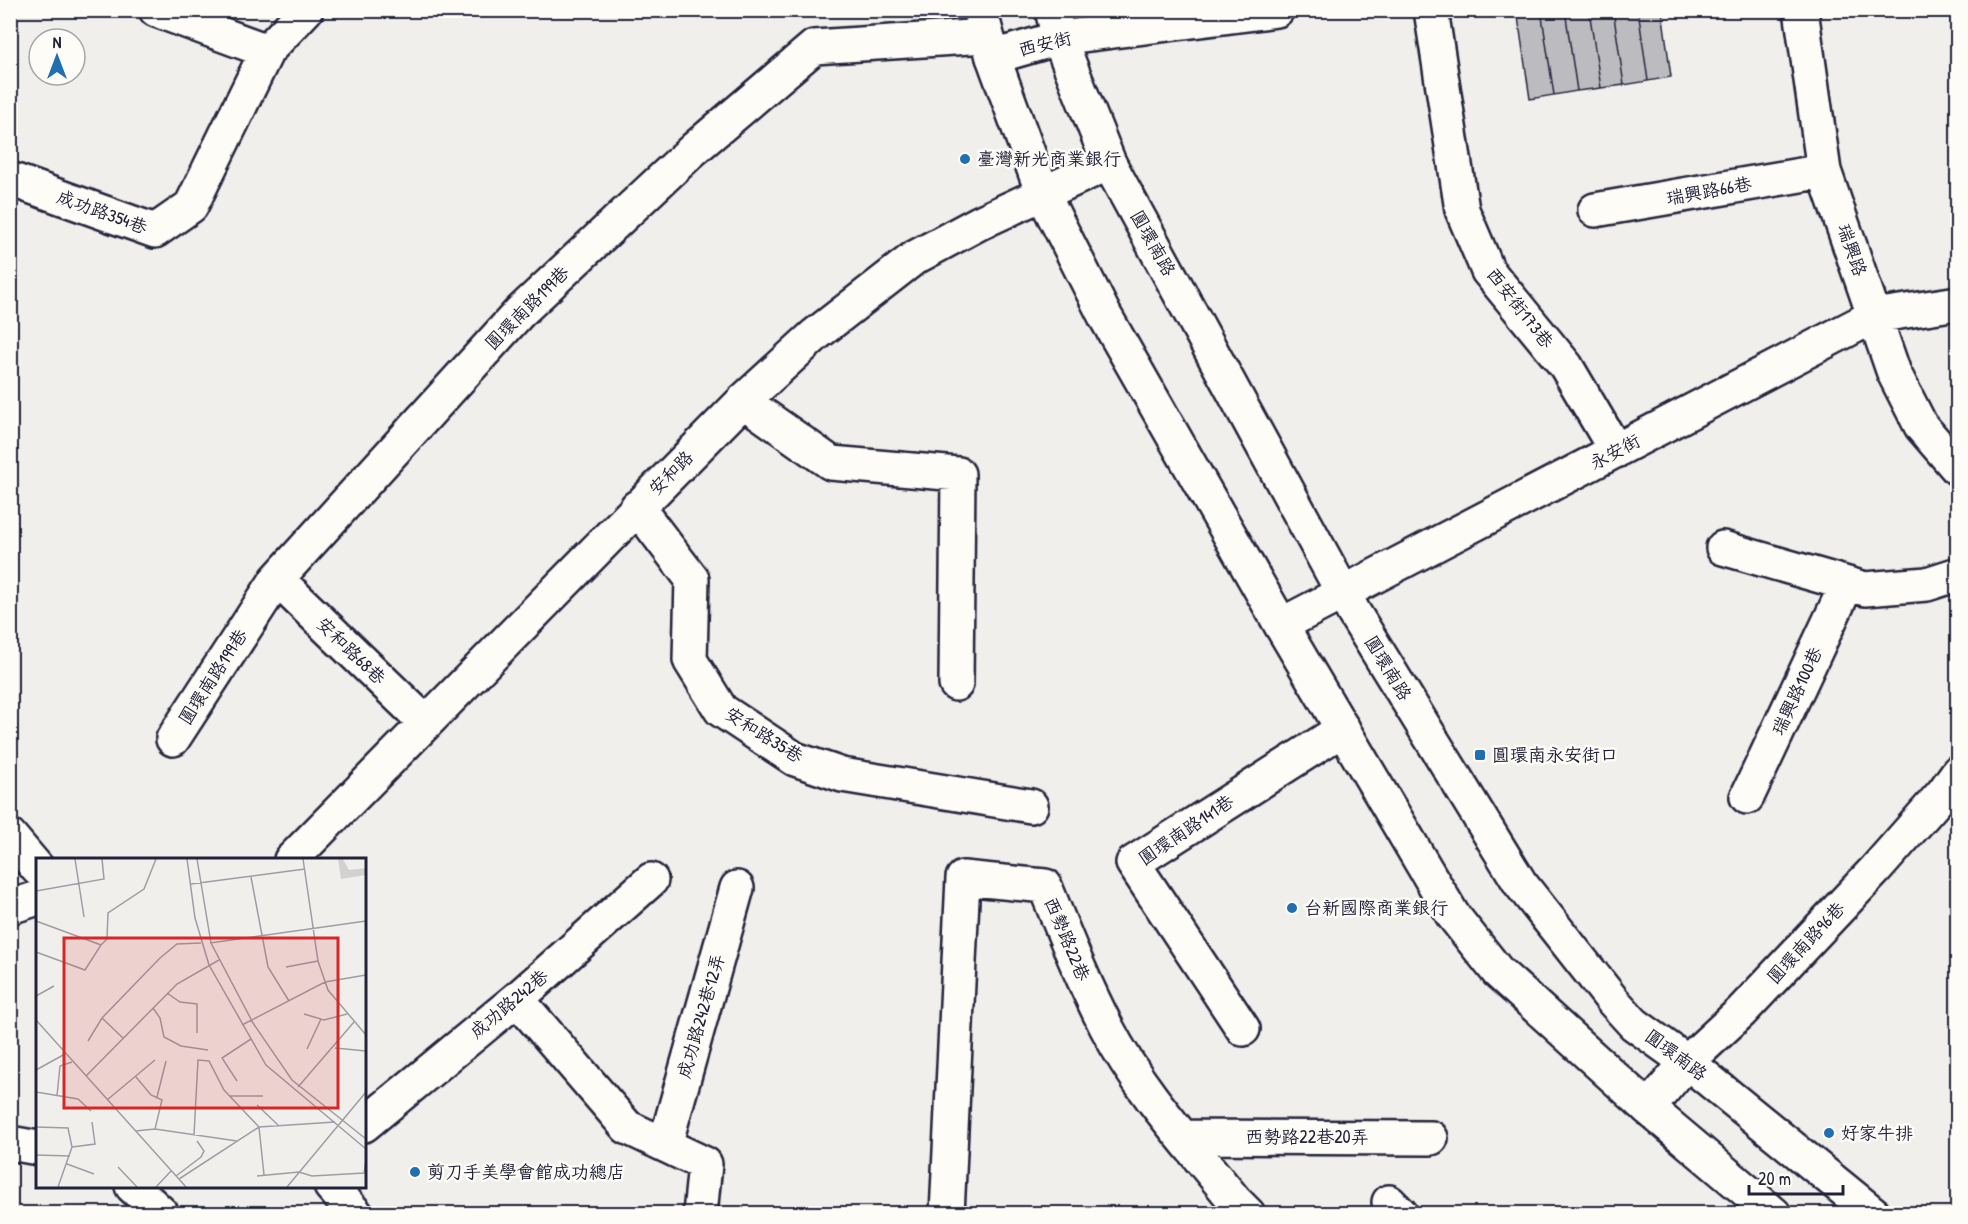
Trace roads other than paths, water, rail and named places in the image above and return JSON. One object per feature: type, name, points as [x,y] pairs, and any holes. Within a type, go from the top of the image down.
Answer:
[{"type":"street","points":[[156,10],[267,51],[306,10]]},
{"type":"street","name":"西安街","points":[[986,35],[1055,24],[1277,10]]},
{"type":"street","name":"西安街173巷","points":[[1431,10],[1462,210],[1469,230],[1488,271],[1566,366],[1616,451]]},
{"type":"street","name":"瑞興路","points":[[1801,10],[1824,171],[1894,373],[1921,426],[1958,469]]},
{"type":"street","name":"圓環南路","points":[[1055,24],[1110,163],[1344,594],[1520,883],[1613,1001],[1634,1024],[1687,1062],[1875,1214]]},
{"type":"street","points":[[986,35],[1043,194],[1105,316],[1281,625],[1452,915],[1491,963],[1648,1108],[1774,1214]]},
{"type":"street","name":"圓環南路199巷","points":[[173,739],[277,579],[519,313],[693,148],[814,47],[986,35]]},
{"type":"street","name":"成功路354巷","points":[[10,179],[155,231],[191,206],[267,51]]},
{"type":"street","name":"安和路","points":[[293,858],[743,400],[815,334],[914,258],[979,223],[1110,163]]},
{"type":"street","name":"瑞興路66巷","points":[[1595,210],[1824,171]]},
{"type":"street","name":"永安街","points":[[1281,625],[1874,316],[1958,303]]},
{"type":"street","points":[[743,400],[831,463],[958,474],[956,684]]},
{"type":"street","name":"安和路35巷","points":[[637,507],[692,579],[690,660],[721,710],[795,759],[842,775],[1031,806]]},
{"type":"street","points":[[1723,548],[1864,589],[1927,584],[1958,574]]},
{"type":"street","name":"安和路68巷","points":[[277,579],[426,723]]},
{"type":"street","name":"瑞興路100巷","points":[[1747,797],[1847,584]]},
{"type":"street","name":"圓環南路141巷","points":[[1243,1029],[1133,863],[1343,729]]},
{"type":"street","name":"圓環南路96巷","points":[[1648,1108],[1687,1062],[1741,1012],[1953,787]]},
{"type":"street","points":[[10,836],[36,867]]},
{"type":"street","name":"西勢路22巷","points":[[947,1214],[963,878],[1045,886],[1078,966],[1108,1029],[1146,1090],[1248,1214]]},
{"type":"street","name":"成功路242巷","points":[[366,1123],[517,999],[651,880]]},
{"type":"street","name":"成功路242巷12弄","points":[[665,1145],[737,888]]},
{"type":"street","points":[[10,907],[36,899]]},
{"type":"street","points":[[517,999],[627,1127],[705,1164],[700,1214]]},
{"type":"street","name":"西勢路22巷20弄","points":[[1184,1137],[1431,1138]]},
{"type":"street","points":[[10,1143],[36,1148]]},
{"type":"street","points":[[134,1188],[162,1214]]},
{"type":"street","points":[[333,1188],[356,1214]]},
{"type":"place","name":"臺灣新光商業銀行","points":[[965,159]]},
{"type":"place","name":"圓環南永安街口","points":[[1480,755]]},
{"type":"place","name":"台新國際商業銀行","points":[[1292,908]]},
{"type":"place","name":"好家牛排","points":[[1829,1133]]},
{"type":"place","name":"剪刀手美學會館成功總店","points":[[415,1172]]}]
